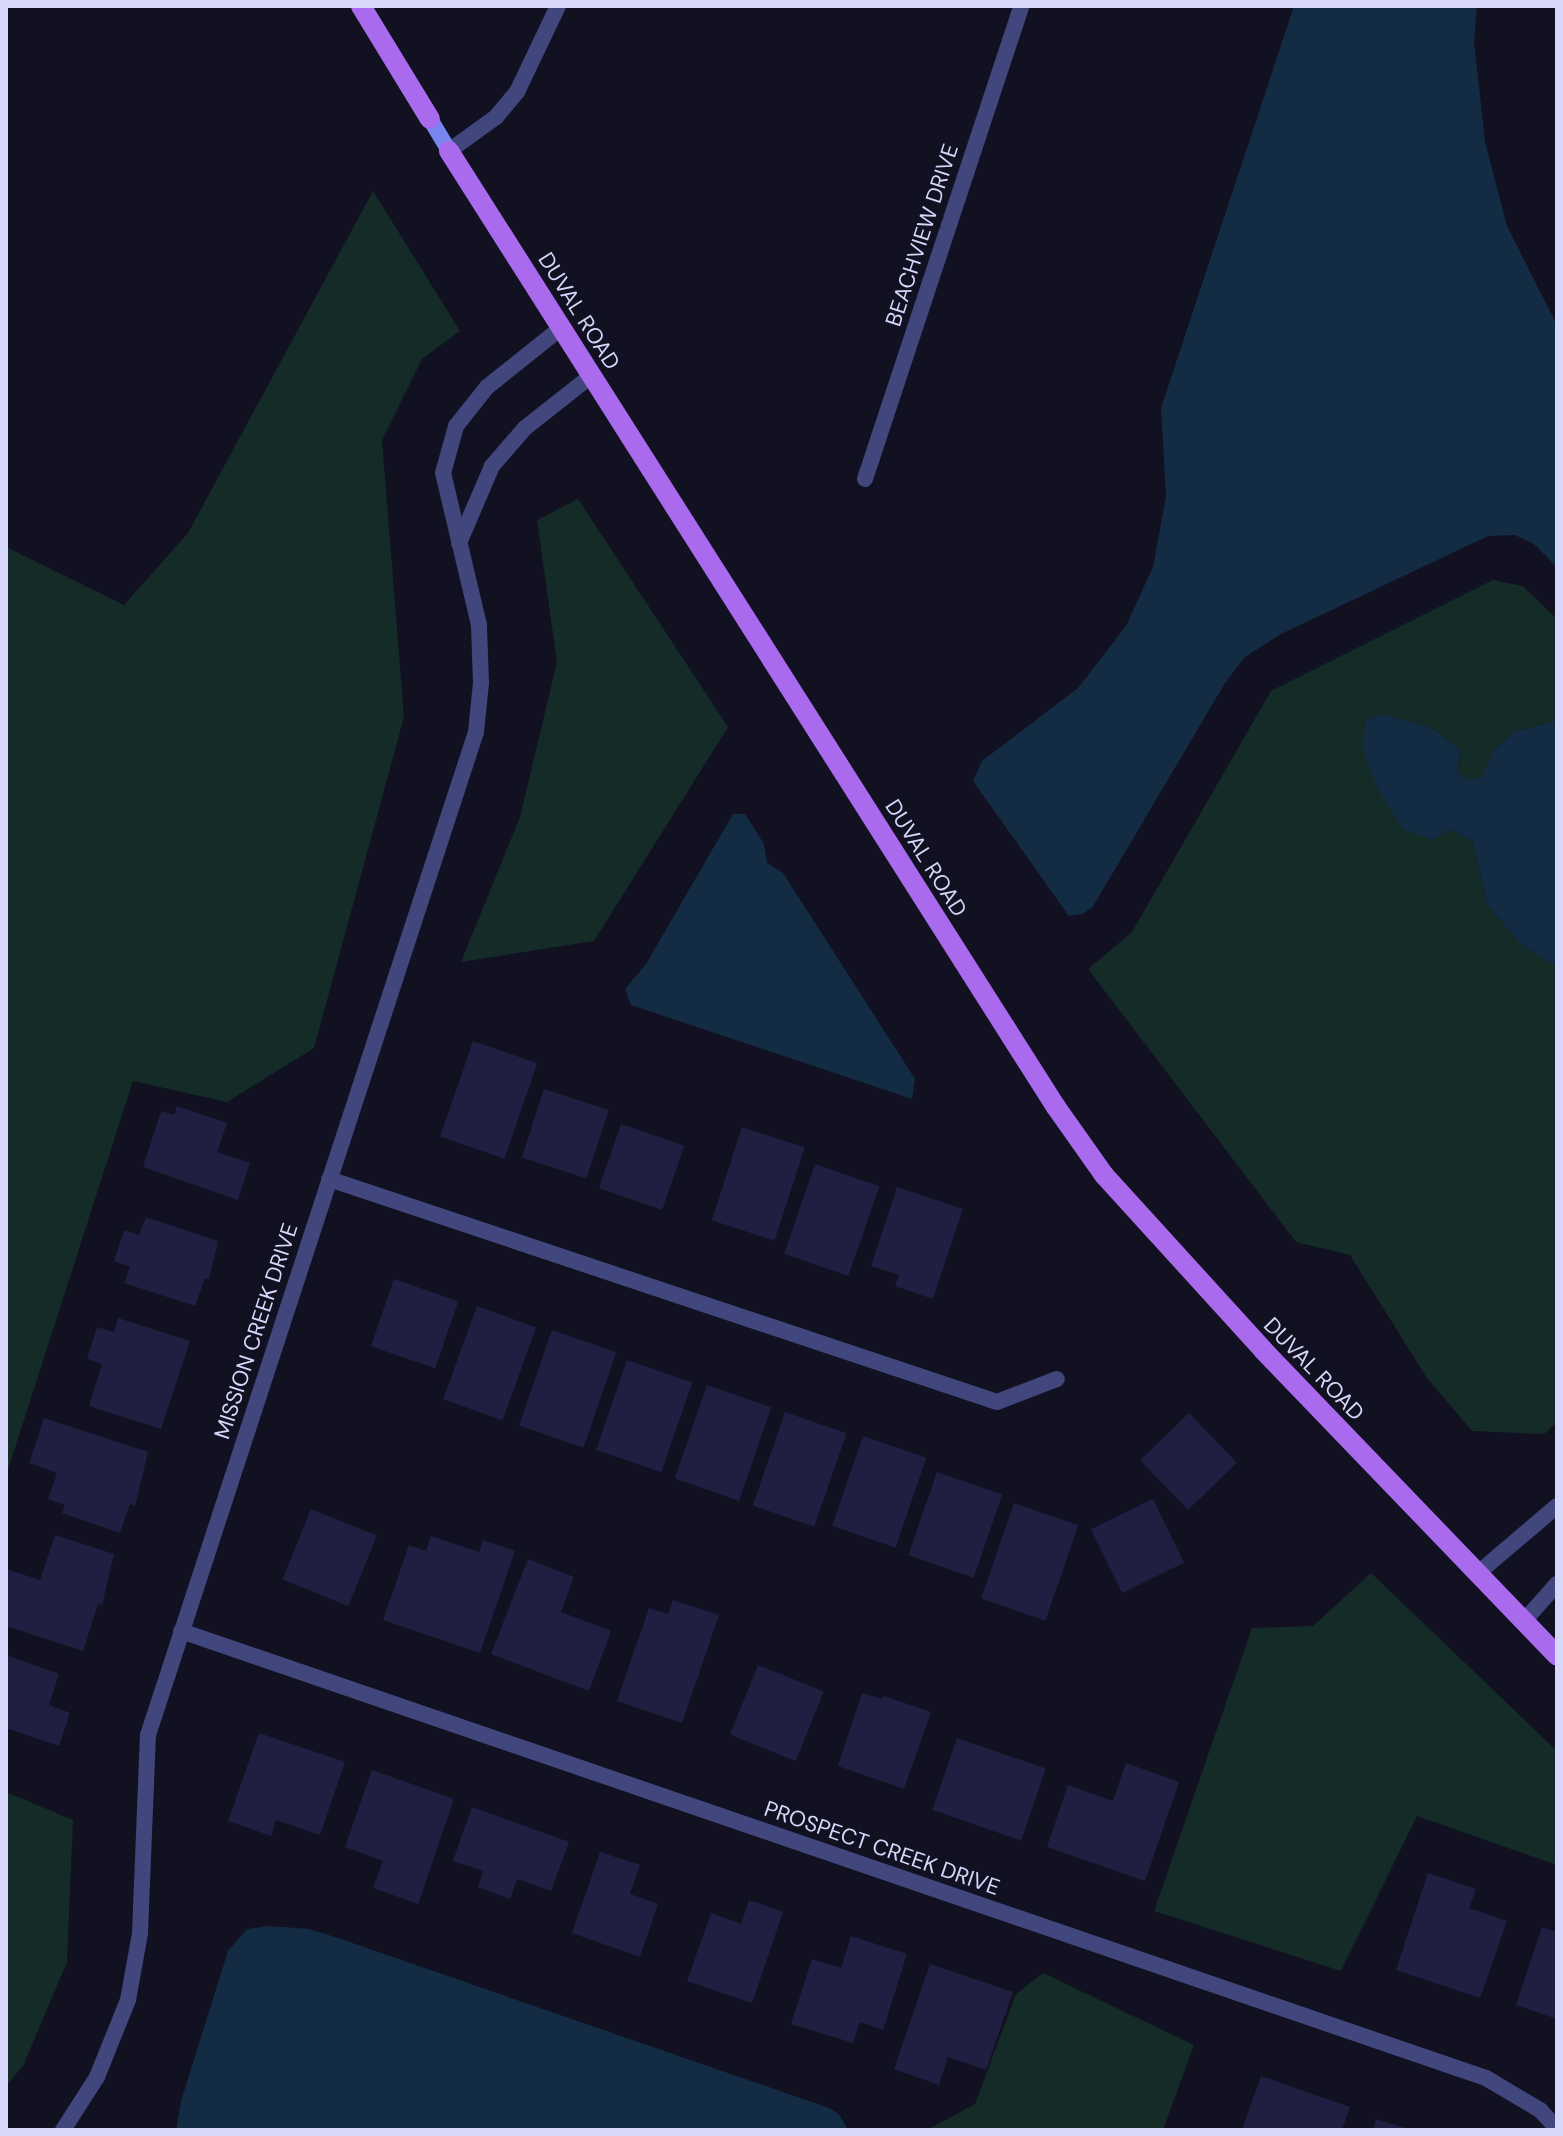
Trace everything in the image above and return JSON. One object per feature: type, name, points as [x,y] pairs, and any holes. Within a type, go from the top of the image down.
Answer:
[{"type":"main road","name":"DUVAL ROAD","points":[[361,6],[449,151],[1047,1094],[1104,1175],[1212,1296],[1557,1655]]},
{"type":"street","points":[[449,151],[496,117],[517,92],[558,6]]},
{"type":"street","name":"BEACHVIEW DRIVE","points":[[865,479],[1021,6]]},
{"type":"street","name":"MISSION CREEK DRIVE","points":[[63,2130],[97,2077],[128,2000],[140,1933],[148,1735],[476,732],[481,683],[479,625],[443,473],[456,426],[487,387],[561,328]]},
{"type":"street","points":[[459,543],[492,466],[525,428],[591,376]]},
{"type":"street","points":[[329,1179],[997,1402],[1057,1379]]},
{"type":"street","points":[[1477,1574],[1557,1506]]},
{"type":"street","points":[[1524,1621],[1557,1584]]},
{"type":"street","name":"PROSPECT CREEK DRIVE","points":[[181,1631],[1486,2078],[1540,2110],[1557,2128]]},
{"type":"green space","points":[[373,191],[460,331],[422,359],[382,440],[404,717],[314,1048],[227,1102],[133,1081],[6,1476],[6,547],[124,605],[188,533]]},
{"type":"green space","points":[[578,499],[728,727],[594,941],[461,962],[520,817],[557,662],[537,520]]},
{"type":"green space","points":[[1493,580],[1523,586],[1557,619],[1557,721],[1516,731],[1496,748],[1481,778],[1466,780],[1457,771],[1461,750],[1432,728],[1382,714],[1366,720],[1450,829],[1473,842],[1487,904],[1520,944],[1557,967],[1557,1422],[1544,1434],[1472,1431],[1427,1378],[1350,1255],[1296,1242],[1088,969],[1132,932],[1271,691]]},
{"type":"green space","points":[[1371,1573],[1557,1751],[1557,1865],[1417,1816],[1341,1971],[1154,1911],[1252,1628],[1313,1626]]},
{"type":"green space","points":[[6,1792],[73,1820],[67,1962],[24,2064],[6,2087]]},
{"type":"green space","points":[[1043,1973],[1194,2045],[1163,2130],[927,2130],[975,2104],[1016,1994]]},
{"type":"water","points":[[1294,6],[1477,6],[1474,42],[1485,142],[1507,226],[1557,325],[1557,567],[1534,544],[1515,535],[1488,536],[1281,634],[1245,657],[1225,683],[1092,908],[1069,916],[973,781],[982,761],[1078,688],[1126,626],[1153,567],[1166,496],[1161,408]]},
{"type":"water","points":[[1382,714],[1432,728],[1461,750],[1457,771],[1466,780],[1481,778],[1496,748],[1516,731],[1557,721],[1557,967],[1520,944],[1487,904],[1473,842],[1450,829],[1432,840],[1403,829],[1377,788],[1363,749],[1366,720]]},
{"type":"water","points":[[733,814],[745,814],[764,844],[767,863],[783,873],[915,1079],[912,1099],[631,1005],[625,989],[646,964]]},
{"type":"water","points":[[270,1926],[309,1929],[335,1937],[829,2108],[839,2114],[848,2130],[176,2130],[181,2101],[228,1951],[247,1929]]},
{"type":"building","points":[[473,1041],[537,1063],[504,1159],[440,1136]]},
{"type":"building","points":[[544,1089],[609,1110],[586,1178],[522,1157]]},
{"type":"building","points":[[177,1106],[227,1123],[217,1152],[250,1163],[238,1200],[143,1167],[161,1111],[174,1115]]},
{"type":"building","points":[[621,1124],[684,1146],[662,1210],[599,1188]]},
{"type":"building","points":[[742,1127],[805,1147],[774,1241],[712,1220]]},
{"type":"building","points":[[815,1164],[879,1186],[848,1276],[784,1254]]},
{"type":"building","points":[[897,1187],[963,1209],[933,1299],[895,1286],[899,1275],[871,1266]]},
{"type":"building","points":[[146,1217],[218,1241],[209,1279],[205,1278],[195,1306],[124,1283],[130,1267],[114,1261],[124,1230],[139,1235]]},
{"type":"building","points":[[394,1279],[458,1301],[435,1368],[371,1346]]},
{"type":"building","points":[[477,1306],[536,1328],[502,1421],[443,1399]]},
{"type":"building","points":[[118,1318],[190,1341],[161,1429],[89,1406],[102,1364],[87,1359],[97,1327],[114,1332]]},
{"type":"building","points":[[552,1330],[616,1352],[583,1448],[519,1425]]},
{"type":"building","points":[[627,1360],[692,1382],[661,1472],[596,1450]]},
{"type":"building","points":[[707,1385],[771,1407],[739,1501],[675,1479]]},
{"type":"building","points":[[785,1412],[846,1433],[814,1527],[753,1506]]},
{"type":"building","points":[[1189,1413],[1237,1463],[1188,1510],[1140,1460]]},
{"type":"building","points":[[44,1418],[148,1452],[135,1506],[130,1504],[120,1533],[62,1513],[65,1505],[48,1499],[57,1473],[29,1463]]},
{"type":"building","points":[[863,1436],[926,1458],[895,1548],[832,1526]]},
{"type":"building","points":[[937,1472],[1002,1494],[974,1578],[908,1555]]},
{"type":"building","points":[[1153,1499],[1184,1563],[1122,1593],[1091,1529]]},
{"type":"building","points":[[1014,1503],[1078,1525],[1045,1621],[981,1598]]},
{"type":"building","points":[[311,1509],[377,1536],[348,1606],[283,1579]]},
{"type":"building","points":[[55,1535],[114,1554],[102,1605],[98,1604],[83,1651],[6,1626],[6,1569],[40,1580]]},
{"type":"building","points":[[431,1536],[479,1552],[483,1540],[515,1551],[480,1653],[383,1620],[409,1545],[426,1551]]},
{"type":"building","points":[[528,1559],[574,1577],[561,1612],[611,1631],[589,1691],[491,1654]]},
{"type":"building","points":[[673,1600],[719,1615],[682,1723],[617,1701],[649,1608],[668,1614]]},
{"type":"building","points":[[6,1655],[59,1674],[49,1705],[70,1713],[59,1746],[6,1728]]},
{"type":"building","points":[[758,1665],[824,1692],[796,1761],[730,1735]]},
{"type":"building","points":[[862,1693],[882,1699],[884,1696],[931,1712],[904,1789],[838,1766]]},
{"type":"building","points":[[259,1733],[345,1762],[320,1835],[276,1820],[271,1836],[228,1821]]},
{"type":"building","points":[[957,1738],[1046,1769],[1021,1840],[932,1810]]},
{"type":"building","points":[[1126,1763],[1179,1782],[1145,1881],[1047,1847],[1068,1785],[1113,1801]]},
{"type":"building","points":[[372,1770],[454,1799],[418,1904],[373,1888],[383,1861],[345,1847]]},
{"type":"building","points":[[472,1807],[569,1842],[551,1891],[517,1879],[510,1899],[478,1887],[483,1871],[453,1861]]},
{"type":"building","points":[[600,1852],[640,1865],[630,1894],[658,1904],[640,1957],[572,1933]]},
{"type":"building","points":[[1428,1873],[1476,1889],[1469,1908],[1507,1921],[1480,1998],[1396,1970]]},
{"type":"building","points":[[749,1900],[783,1912],[752,2003],[687,1981],[711,1913],[741,1924]]},
{"type":"building","points":[[1542,1927],[1557,1932],[1557,2019],[1516,2005]]},
{"type":"building","points":[[851,1936],[907,1954],[883,2030],[860,2022],[853,2043],[791,2024],[812,1959],[841,1968]]},
{"type":"building","points":[[930,1964],[1013,1992],[986,2070],[948,2057],[939,2085],[894,2069]]},
{"type":"building","points":[[1261,2076],[1350,2107],[1342,2130],[1242,2130]]},
{"type":"building","points":[[1376,2119],[1408,2129],[1408,2130],[1373,2130]]}]
